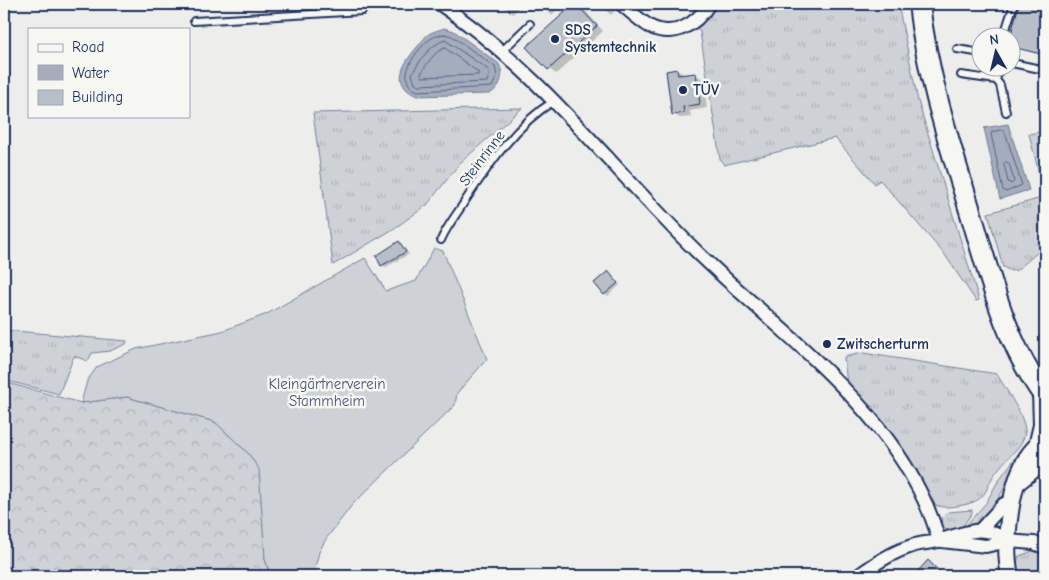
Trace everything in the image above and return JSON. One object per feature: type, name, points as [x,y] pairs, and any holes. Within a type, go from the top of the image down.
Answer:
[{"type":"main road","points":[[919,4],[923,38],[939,111],[999,307],[1016,346],[1043,394]]},
{"type":"street","points":[[440,4],[501,52],[554,101],[707,263],[825,368],[905,462],[931,512],[939,540]]},
{"type":"street","points":[[621,4],[650,26],[666,30],[677,30],[696,22],[708,4]]},
{"type":"street","points":[[923,38],[930,4]]},
{"type":"street","points":[[1010,576],[1008,541],[1012,500],[1029,454],[1043,448],[1043,394]]},
{"type":"street","points":[[980,530],[1004,504],[1012,500]]},
{"type":"street","points":[[858,576],[881,560],[912,546],[966,531],[996,532],[1008,541]]},
{"type":"street","points":[[939,540],[986,546],[1008,541],[1034,543],[1045,547]]},
{"type":"lane","points":[[194,21],[362,11],[368,4]]},
{"type":"lane","points":[[1006,28],[1014,4]]},
{"type":"lane","points":[[501,52],[530,24]]},
{"type":"lane","points":[[956,48],[972,51]]},
{"type":"lane","points":[[1022,65],[1045,70]]},
{"type":"lane","points":[[961,75],[996,80],[1000,85],[1006,112]]},
{"type":"lane","name":"Steinrinne","points":[[441,240],[482,175],[516,134],[554,101]]},
{"type":"green space","points":[[715,4],[898,4],[918,101],[979,300],[976,301],[945,255],[880,180],[875,184],[835,138],[724,165],[720,159],[700,32],[696,27]]},
{"type":"green space","points":[[522,108],[460,163],[427,205],[395,228],[333,265],[313,113]]},
{"type":"green space","points":[[1045,131],[1045,197],[1029,134]]},
{"type":"green space","points":[[1045,197],[1045,246],[1017,270],[1011,271],[1003,267],[988,213]]},
{"type":"green space","name":"Kleingärtnerverein Stammheim","points":[[434,248],[443,251],[487,359],[457,393],[455,405],[352,505],[326,539],[319,552],[313,576],[271,576],[265,559],[259,469],[248,453],[215,422],[127,397],[81,403],[87,381],[97,367],[136,349],[222,331],[267,314],[365,258],[386,291],[416,281]]},
{"type":"green space","points":[[4,330],[127,341],[126,344],[110,351],[92,353],[88,361],[74,356],[59,394],[4,380]]},
{"type":"green space","points":[[863,353],[997,374],[1019,412],[1025,427],[1025,433],[1024,438],[1015,451],[994,475],[982,497],[969,504],[958,506],[944,507],[935,505],[908,459],[847,384],[844,357]]},
{"type":"green space","points":[[4,382],[81,403],[127,397],[215,422],[248,453],[260,469],[265,559],[270,576],[4,576]]},
{"type":"green space","points":[[1021,450],[1024,454],[992,507],[985,516],[967,527],[968,523],[986,503],[998,481]]},
{"type":"green space","points":[[972,510],[972,513],[962,527],[946,530],[941,525],[942,518],[948,512]]},
{"type":"green space","points":[[1033,551],[1045,556],[1045,576],[1016,576],[1016,564],[1019,556]]},
{"type":"water","points":[[444,28],[454,31],[498,63],[502,76],[499,85],[493,92],[489,94],[417,96],[408,91],[403,85],[401,79],[404,66],[413,52],[428,35]]},
{"type":"water","points":[[1008,124],[1029,190],[1000,199],[984,128]]},
{"type":"building","name":"SDS Systemtechnik","points":[[574,4],[597,26],[548,70],[526,47]]},
{"type":"building","points":[[1019,4],[1045,4],[1045,55],[1022,49],[1022,28],[1013,28]]},
{"type":"building","name":"TÜV","points":[[677,69],[678,75],[696,73],[700,104],[683,107],[684,113],[672,115],[666,71]]},
{"type":"building","points":[[399,241],[406,252],[381,266],[376,256]]},
{"type":"building","points":[[608,271],[618,283],[604,295],[594,283]]},
{"type":"building","points":[[928,560],[944,576],[921,576],[917,572]]},
{"type":"place","name":"SDS Systemtechnik","points":[[555,39]]},
{"type":"place","name":"TÜV","points":[[683,90]]},
{"type":"place","name":"Zwitscherturm","points":[[827,344]]}]
